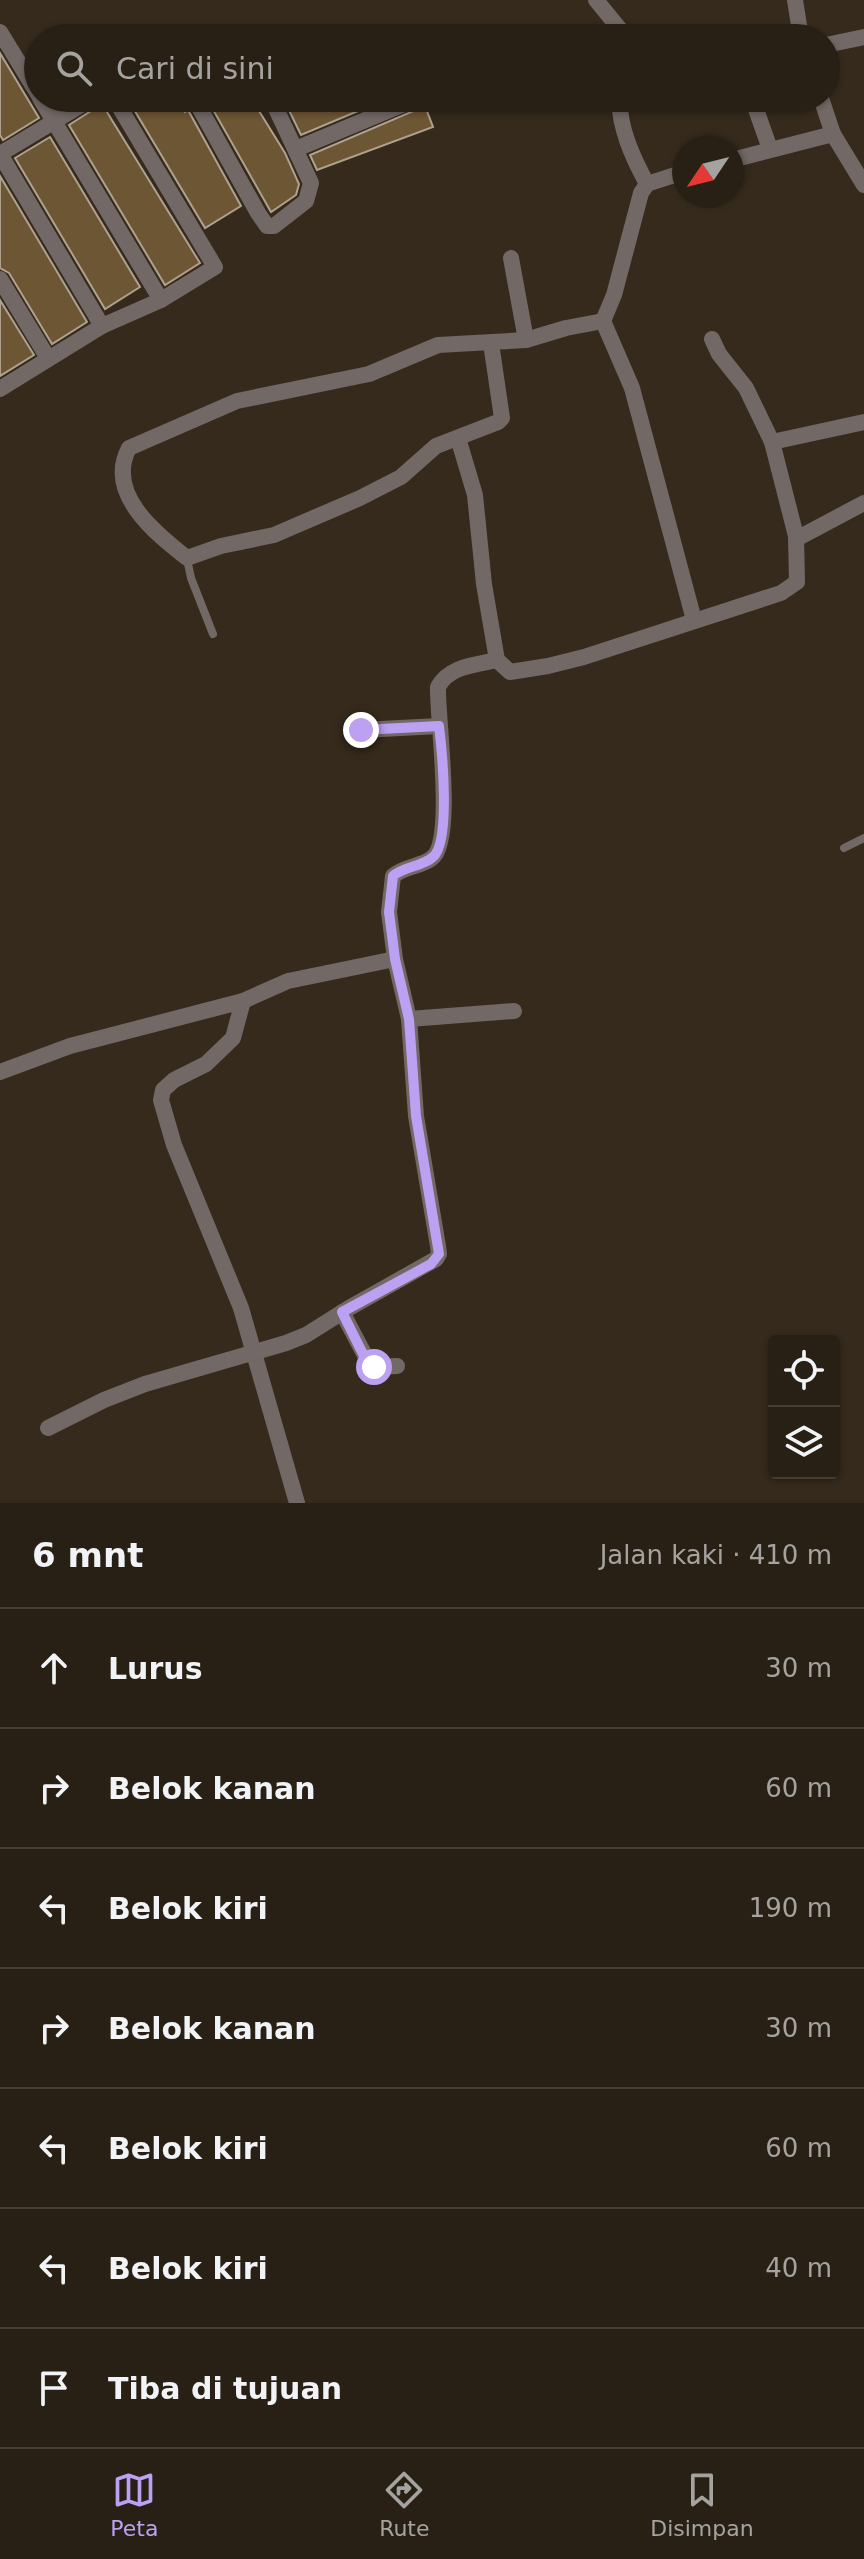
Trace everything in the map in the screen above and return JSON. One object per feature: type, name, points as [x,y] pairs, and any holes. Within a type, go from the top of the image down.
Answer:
[{"type":"street","points":[[596,0],[616,24]]},
{"type":"street","points":[[795,0],[799,24]]},
{"type":"street","points":[[0,32],[24,71]]},
{"type":"street","points":[[840,42],[864,37]]},
{"type":"street","points":[[49,112],[161,300]]},
{"type":"street","points":[[71,112],[0,154],[102,326]]},
{"type":"street","points":[[0,389],[102,326],[161,300],[214,269],[216,264],[123,112]]},
{"type":"street","points":[[202,112],[267,226],[274,226],[301,205],[310,192],[311,183],[278,112]]},
{"type":"street","points":[[296,149],[385,112]]},
{"type":"street","points":[[619,112],[626,140],[647,184]]},
{"type":"street","points":[[757,112],[770,149]]},
{"type":"street","points":[[826,112],[833,134],[864,185]]},
{"type":"street","points":[[744,157],[833,134]]},
{"type":"street","points":[[672,176],[647,184],[637,206],[614,295],[603,321],[632,388],[694,620]]},
{"type":"street","points":[[511,258],[526,340]]},
{"type":"street","points":[[0,279],[48,358]]},
{"type":"street","points":[[491,343],[502,418],[493,426],[436,446],[401,477],[274,535],[221,546],[187,558],[155,534],[134,506],[121,474],[122,460],[129,448],[237,401],[369,374],[438,345],[526,340],[603,321]]},
{"type":"street","points":[[458,438],[475,495],[484,584],[497,660],[510,672],[584,657],[781,593],[797,582],[796,536],[772,442],[746,388],[719,354],[712,339]]},
{"type":"street","points":[[772,442],[864,422]]},
{"type":"street","points":[[796,536],[800,537],[864,503]]},
{"type":"street","points":[[48,1428],[145,1384],[306,1335],[431,1264],[439,1254],[416,1116],[409,1019],[395,959],[389,912],[393,876],[401,869],[432,859],[439,849],[445,780],[438,687],[443,677],[458,669],[497,660]]},
{"type":"street","points":[[361,730],[439,726]]},
{"type":"street","points":[[0,1072],[70,1046],[243,1001],[288,981],[395,959]]},
{"type":"street","points":[[243,1001],[233,1038],[206,1064],[174,1080],[163,1090],[161,1100],[174,1145],[241,1308],[297,1503]]},
{"type":"street","points":[[409,1019],[514,1011]]},
{"type":"street","points":[[342,1312],[369,1363],[374,1367],[397,1366]]},
{"type":"lane","points":[[187,558],[191,578],[213,634]]},
{"type":"lane","points":[[844,848],[864,838]]},
{"type":"building","points":[[0,53],[24,93],[24,112],[35,112],[39,118],[3,140],[0,135]]},
{"type":"building","points":[[89,112],[107,112],[200,263],[165,285],[69,125]]},
{"type":"building","points":[[135,112],[189,112],[241,206],[205,228]]},
{"type":"building","points":[[214,112],[260,112],[285,153],[299,184],[296,195],[271,212]]},
{"type":"building","points":[[290,112],[356,112],[301,135]]},
{"type":"building","points":[[411,112],[427,112],[433,127],[317,170],[310,155]]},
{"type":"building","points":[[50,137],[140,287],[105,309],[15,158]]},
{"type":"building","points":[[0,176],[87,322],[52,344],[9,273],[0,268]]},
{"type":"building","points":[[0,300],[34,355],[0,376]]},
{"type":"route","points":[[361,730],[439,726],[445,780],[439,849],[432,859],[401,869],[393,876],[389,912],[395,959],[409,1019],[416,1116],[439,1254],[431,1264],[342,1312],[364,1356],[374,1367]]}]
